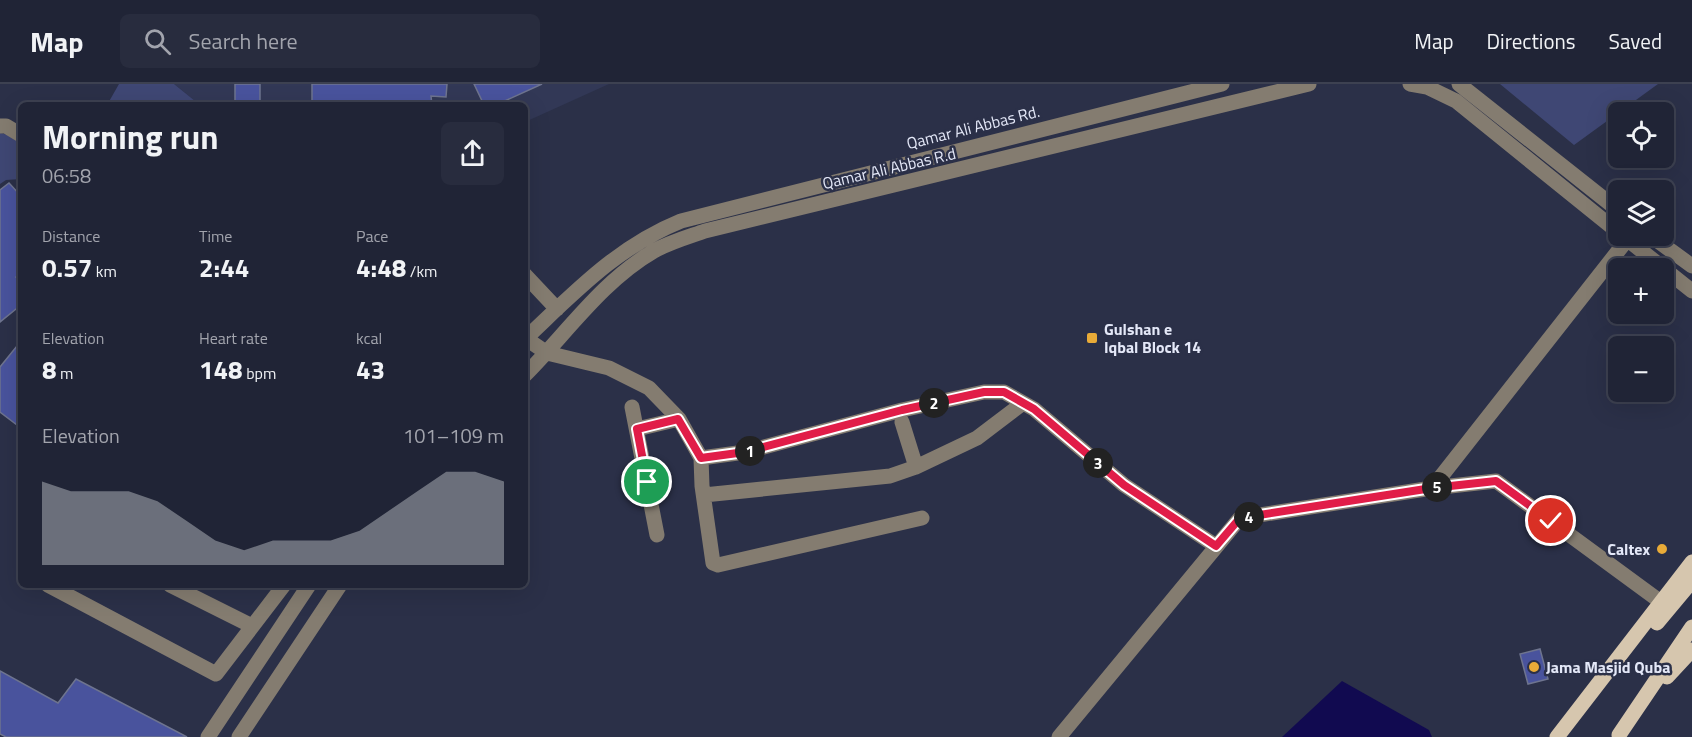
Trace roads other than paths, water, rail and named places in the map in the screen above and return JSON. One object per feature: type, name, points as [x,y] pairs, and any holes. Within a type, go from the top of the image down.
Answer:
[{"type":"main road","points":[[1557,737],[1692,562]]},
{"type":"main road","points":[[1582,705],[1658,623],[1692,581]]},
{"type":"main road","points":[[1618,736],[1692,627]]},
{"type":"main road","points":[[1618,736],[1692,650]]},
{"type":"street","name":"Qamar Ali Abbas Rd.","points":[[528,336],[609,262],[648,234],[681,221],[1222,84]]},
{"type":"street","name":"Qamar Ali Abbas R.d","points":[[528,372],[608,286],[633,264],[672,242],[705,231],[1309,84]]},
{"type":"street","points":[[1410,84],[1427,87],[1456,100],[1608,222]]},
{"type":"street","points":[[1459,84],[1608,202]]},
{"type":"street","points":[[0,126],[6,126],[18,133]]},
{"type":"street","points":[[1432,488],[1617,246]]},
{"type":"street","points":[[1637,246],[1692,291]]},
{"type":"street","points":[[1665,246],[1692,266]]},
{"type":"street","points":[[528,278],[557,309]]},
{"type":"street","points":[[528,341],[547,353],[609,368],[649,388],[678,419],[701,458],[711,558],[718,565],[922,518]]},
{"type":"street","points":[[701,458],[745,452],[902,410],[984,392],[1004,392],[1034,409],[1124,485],[1216,546]]},
{"type":"street","points":[[704,495],[890,476],[916,467],[977,438],[1023,403]]},
{"type":"street","points":[[632,407],[657,535]]},
{"type":"street","points":[[637,429],[678,419]]},
{"type":"street","points":[[902,422],[916,467]]},
{"type":"street","points":[[1059,737],[1240,518],[1432,488],[1496,481],[1661,602]]},
{"type":"street","points":[[54,588],[216,674],[282,588]]},
{"type":"street","points":[[176,588],[252,626]]},
{"type":"street","points":[[208,737],[307,588]]},
{"type":"street","points":[[239,737],[298,644],[338,588]]},
{"type":"street","points":[[278,633],[298,644]]},
{"type":"place","name":"Gulshan e Iqbal Block 14","points":[[1092,338]]},
{"type":"place","name":"Caltex","points":[[1662,549]]},
{"type":"place","name":"Jama Masjid Quba","points":[[1534,667]]}]
